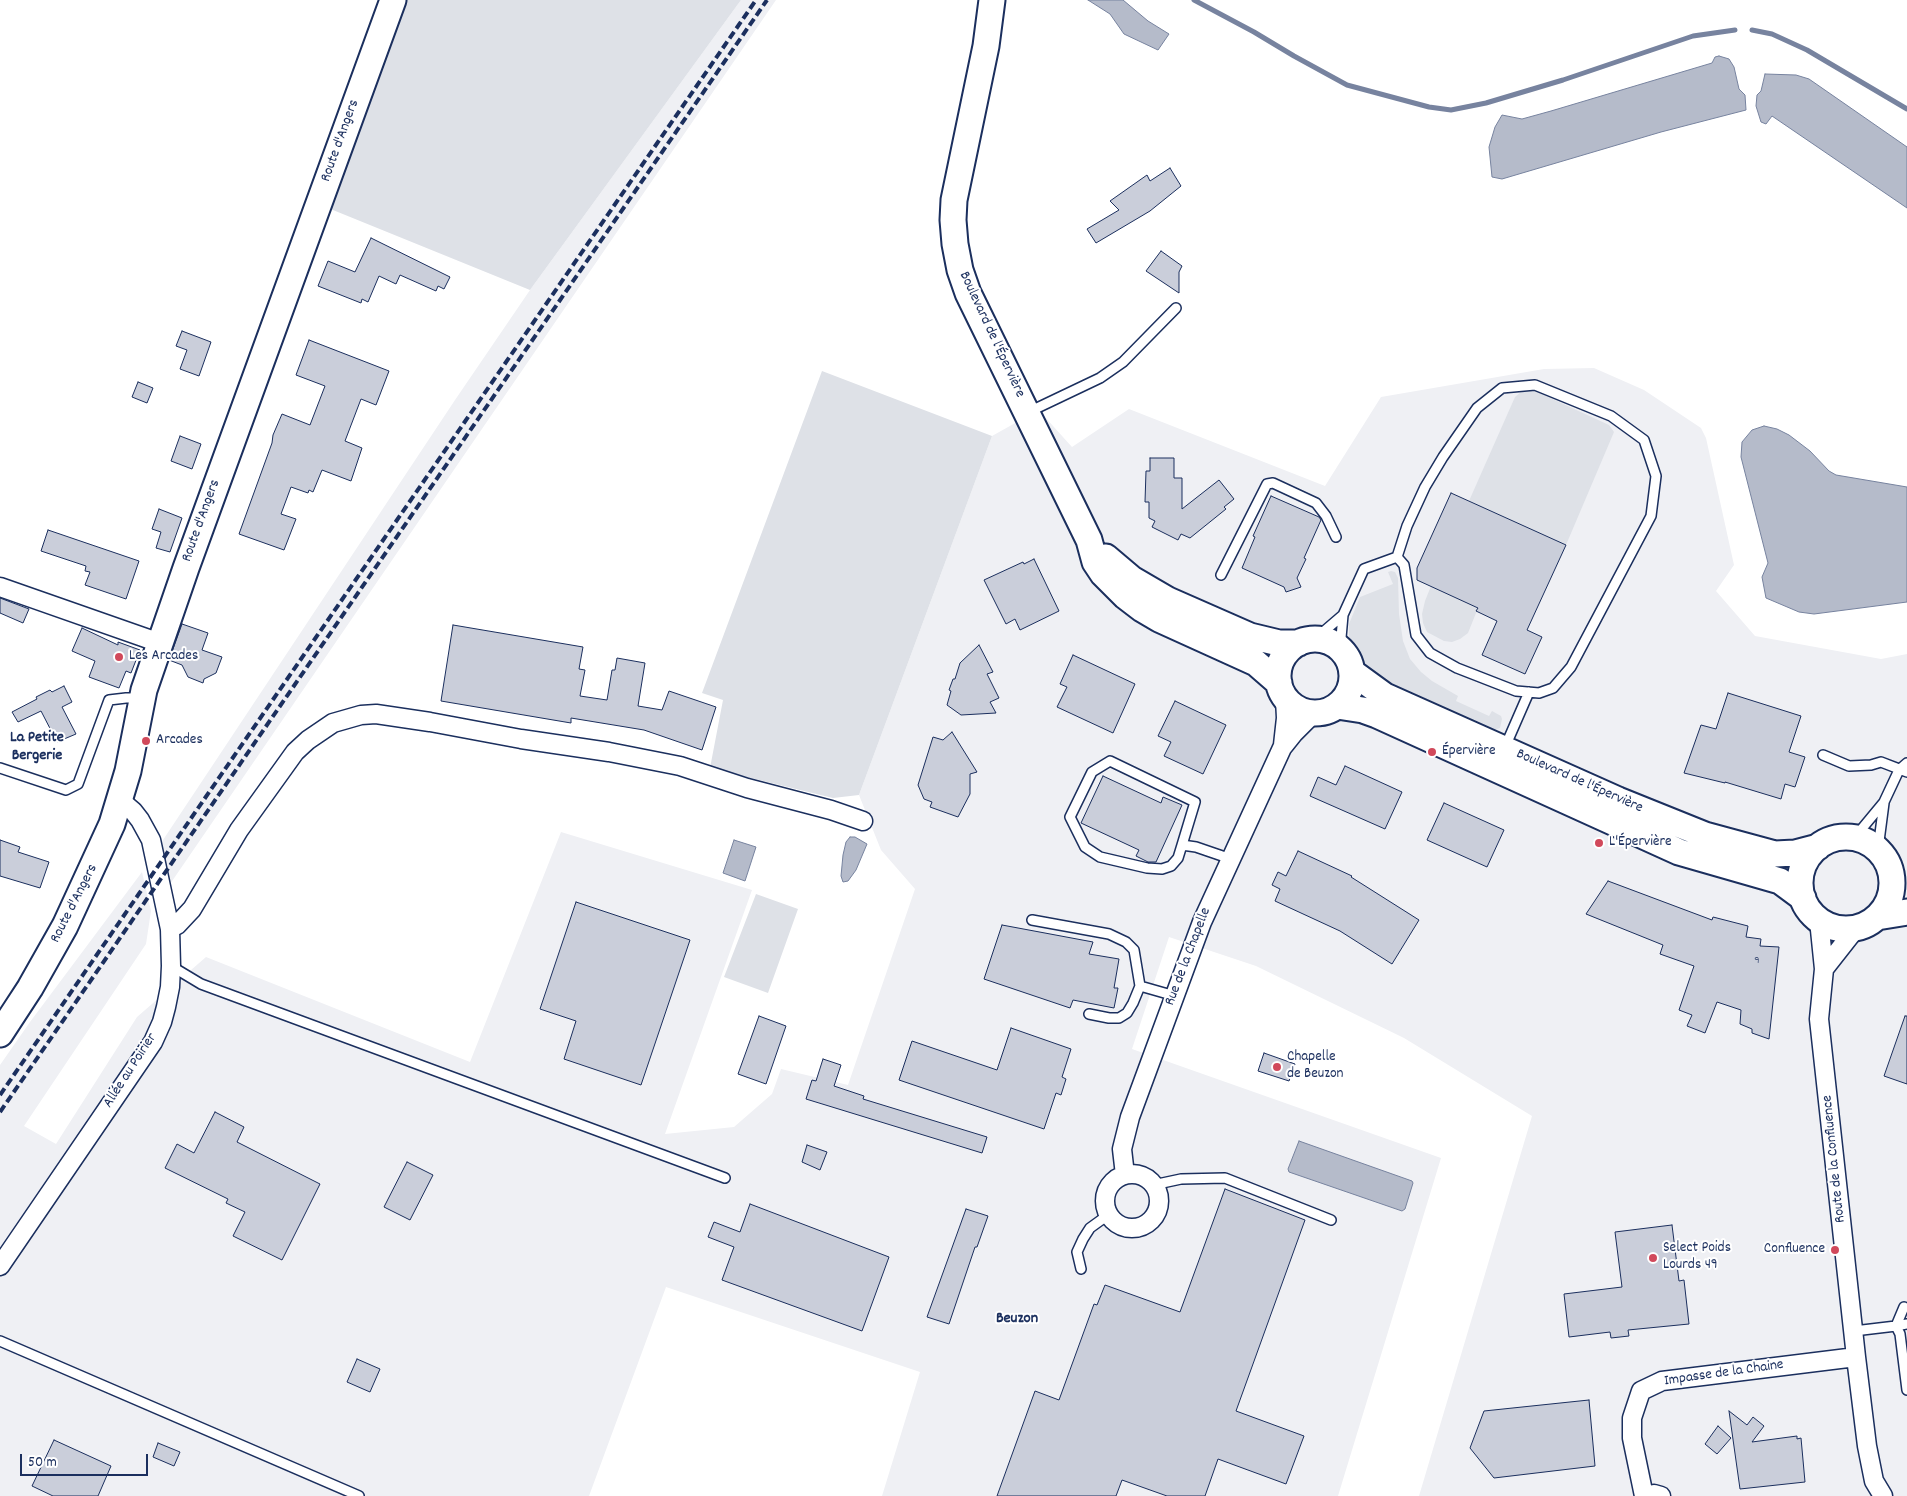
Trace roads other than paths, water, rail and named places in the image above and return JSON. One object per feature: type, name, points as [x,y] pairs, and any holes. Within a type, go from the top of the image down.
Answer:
[{"type":"street","name":"Route d'Angers","points":[[0,1034],[30,988],[65,926],[104,844],[120,800],[131,756],[141,698],[186,568],[393,0]]},
{"type":"street","name":"Boulevard de l'Épervière","points":[[992,0],[986,46],[956,185],[953,220],[960,270],[968,293],[1089,540],[1095,562],[1113,585],[1128,600],[1159,619],[1256,663],[1282,691]]},
{"type":"street","name":"Boulevard de l'Épervière","points":[[1089,540],[1132,579],[1168,600],[1250,636],[1279,643],[1307,641]]},
{"type":"street","points":[[0,587],[160,643]]},
{"type":"street","points":[[1307,641],[1328,642],[1340,649],[1348,659],[1352,672],[1349,691],[1326,710],[1298,709],[1282,691],[1278,671],[1282,660],[1289,650],[1307,641]]},
{"type":"street","name":"Boulevard de l'Épervière","points":[[1352,672],[1385,696],[1618,800],[1705,835],[1775,854],[1795,854],[1818,847]]},
{"type":"street","name":"Rue de la Chapelle","points":[[1125,1175],[1122,1157],[1123,1141],[1174,996],[1205,914],[1282,748],[1286,730],[1282,691]]},
{"type":"street","name":"Boulevard de l'Épervière","points":[[1326,710],[1363,710],[1376,715],[1679,852],[1770,877],[1780,881],[1803,898]]},
{"type":"street","name":"Rue de la Chapelle","points":[[1282,748],[1294,733],[1326,710]]},
{"type":"street","points":[[170,929],[177,925],[192,909],[239,830],[295,752],[319,731],[333,724],[361,715],[376,714],[430,722],[521,739],[610,752],[680,766],[746,788],[831,810],[863,821]]},
{"type":"street","name":"Allée au Poirier","points":[[0,1266],[152,1042],[162,1022],[166,1007],[170,987],[170,929],[151,840],[133,810],[120,800]]},
{"type":"street","points":[[1824,969],[1867,922],[1884,909],[1891,894],[1893,883],[1891,866],[1869,842],[1855,837],[1838,837],[1825,842],[1806,859],[1800,881],[1803,898],[1811,912],[1819,920],[1840,928],[1867,922],[1907,912]]},
{"type":"street","name":"Route de la Confluence","points":[[1819,920],[1824,969],[1820,1019],[1856,1357],[1874,1481],[1883,1496]]},
{"type":"street","points":[[1125,1175],[1140,1176],[1153,1185],[1158,1193],[1158,1206],[1155,1214],[1147,1224],[1135,1228],[1126,1228],[1114,1222],[1108,1215],[1104,1203],[1106,1191],[1114,1181],[1125,1175]]},
{"type":"street","name":"Impasse de la Chaine","points":[[1644,1496],[1632,1438],[1632,1418],[1641,1391],[1662,1381],[1856,1357]]},
{"type":"street","points":[[1644,1496],[1654,1494],[1662,1496]]},
{"type":"lane","points":[[1026,411],[1038,408],[1100,378],[1145,341],[1176,308]]},
{"type":"lane","points":[[1535,385],[1611,416],[1644,440],[1656,476],[1651,516],[1571,667],[1553,688],[1539,693],[1516,691],[1457,668],[1430,653],[1416,635],[1404,565],[1397,557],[1406,526],[1425,487],[1443,457],[1477,408],[1502,388],[1535,385]]},
{"type":"lane","points":[[1221,575],[1267,484],[1273,483],[1316,502],[1326,516],[1336,537]]},
{"type":"lane","points":[[1340,649],[1343,615],[1364,569],[1397,557]]},
{"type":"lane","points":[[1307,641],[1343,615]]},
{"type":"lane","points":[[1504,750],[1530,692]]},
{"type":"lane","points":[[0,768],[66,790],[78,784],[109,700],[141,698]]},
{"type":"lane","points":[[1823,755],[1849,766],[1871,765],[1881,762],[1903,771]]},
{"type":"lane","points":[[1110,761],[1195,802],[1182,845],[1178,858],[1171,866],[1162,869],[1147,868],[1100,856],[1085,847],[1070,817],[1092,772],[1110,761]]},
{"type":"lane","points":[[1855,837],[1884,802],[1907,763]]},
{"type":"lane","points":[[1884,802],[1891,866]]},
{"type":"lane","points":[[1182,845],[1196,847],[1231,859]]},
{"type":"lane","points":[[1032,920],[1110,934],[1126,942],[1134,950],[1140,986],[1127,1013],[1119,1018],[1089,1014]]},
{"type":"lane","points":[[171,966],[201,984],[725,1178]]},
{"type":"lane","points":[[1140,986],[1174,996]]},
{"type":"lane","points":[[1153,1185],[1181,1179],[1225,1178],[1331,1220]]},
{"type":"lane","points":[[1081,1269],[1077,1252],[1083,1238],[1090,1228],[1108,1215]]},
{"type":"lane","points":[[1904,1307],[1896,1326],[1900,1334],[1907,1390]]},
{"type":"lane","points":[[1854,1332],[1907,1324]]},
{"type":"lane","points":[[0,1341],[359,1496]]},
{"type":"water","points":[[1088,0],[1123,0],[1148,21],[1169,34],[1158,50],[1124,34],[1110,14]]},
{"type":"water","points":[[1719,56],[1729,59],[1734,67],[1739,89],[1745,95],[1746,110],[1661,132],[1502,179],[1492,177],[1489,147],[1495,127],[1502,115],[1522,119],[1712,63],[1715,57]]},
{"type":"water","points":[[1765,74],[1796,75],[1809,79],[1907,147],[1907,208],[1772,116],[1766,124],[1761,122],[1756,106],[1757,95],[1761,91]]},
{"type":"water","points":[[1764,426],[1777,429],[1789,435],[1836,475],[1907,487],[1907,602],[1814,614],[1799,612],[1766,598],[1762,577],[1768,563],[1741,457],[1742,442],[1752,430]]},
{"type":"water","points":[[850,837],[855,837],[867,844],[856,870],[848,881],[843,882],[841,876],[843,855],[846,842]]},
{"type":"water","points":[[734,840],[756,847],[745,881],[723,873]]},
{"type":"water","points":[[1299,1141],[1412,1181],[1405,1209],[1402,1211],[1289,1172],[1288,1169]]},
{"type":"waterway","points":[[1194,0],[1347,85],[1429,107],[1451,110],[1486,103],[1563,80],[1693,36],[1735,30]]},
{"type":"waterway","points":[[1752,30],[1772,34],[1807,50],[1907,109]]},
{"type":"railway","points":[[0,1095],[756,0]]},
{"type":"railway","points":[[0,1112],[767,0]]},
{"type":"place","name":"Les Arcades","points":[[119,657]]},
{"type":"place","name":"Arcades","points":[[146,741]]},
{"type":"place","name":"Épervière","points":[[1432,752]]},
{"type":"place","name":"L'Épervière","points":[[1599,843]]},
{"type":"place","name":"Chapelle de Beuzon","points":[[1277,1067]]},
{"type":"place","name":"Confluence","points":[[1835,1250]]},
{"type":"place","name":"Select Poids Lourds 49","points":[[1653,1258]]},
{"type":"district","name":"La Petite Bergerie","points":[[37,748]]},
{"type":"district","name":"Beuzon","points":[[1017,1320]]}]
